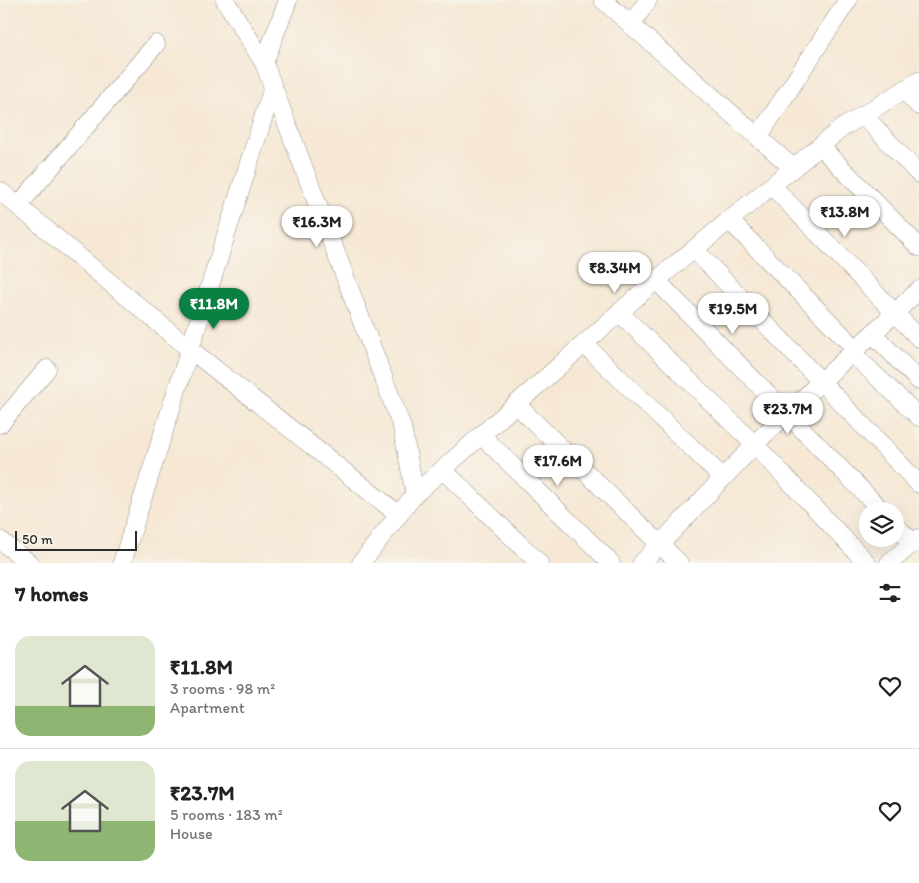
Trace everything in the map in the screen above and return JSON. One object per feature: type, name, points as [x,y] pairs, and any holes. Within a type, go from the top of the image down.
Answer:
[{"type":"street","points":[[225,0],[264,63],[274,87],[402,427],[415,494]]},
{"type":"street","points":[[264,63],[288,0]]},
{"type":"street","points":[[603,0],[793,168]]},
{"type":"street","points":[[631,25],[648,0]]},
{"type":"street","points":[[758,137],[848,0]]},
{"type":"street","points":[[18,206],[156,44]]},
{"type":"street","points":[[360,563],[415,494],[619,312],[729,220],[842,128],[912,85],[919,106]]},
{"type":"street","points":[[122,563],[274,87]]},
{"type":"street","points":[[863,115],[919,174]]},
{"type":"street","points":[[820,146],[919,247]]},
{"type":"street","points":[[772,186],[919,338]]},
{"type":"street","points":[[0,191],[191,350],[399,515]]},
{"type":"street","points":[[729,220],[919,417]]},
{"type":"street","points":[[694,249],[919,484]]},
{"type":"street","points":[[656,280],[873,502]]},
{"type":"street","points":[[642,563],[787,413],[919,290]]},
{"type":"street","points":[[619,312],[755,445],[867,563]]},
{"type":"street","points":[[873,334],[919,381]]},
{"type":"street","points":[[584,344],[723,478]]},
{"type":"street","points":[[0,424],[46,369]]},
{"type":"street","points":[[516,404],[679,563]]},
{"type":"street","points":[[481,435],[611,563]]},
{"type":"street","points":[[443,470],[539,563]]},
{"type":"street","points":[[889,563],[916,540],[904,531]]},
{"type":"street","points":[[0,540],[29,563]]}]
